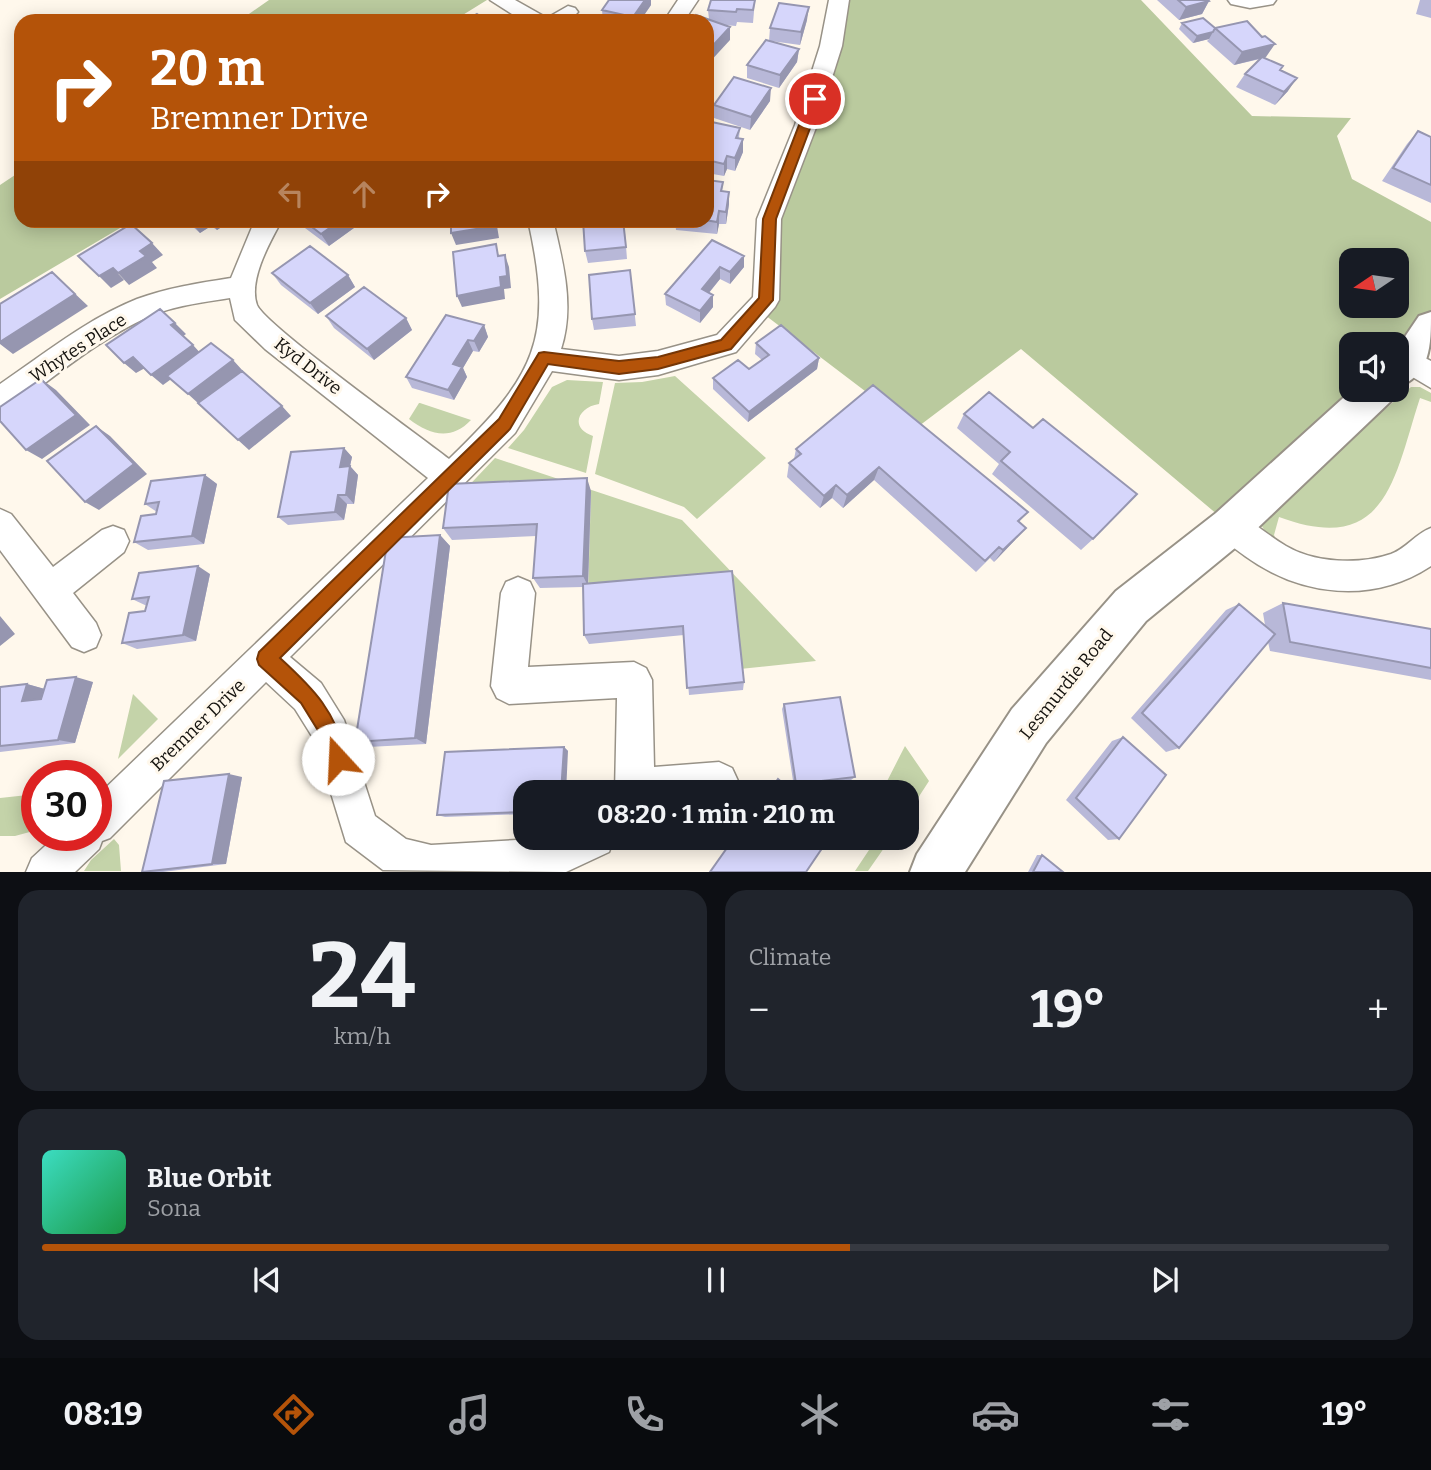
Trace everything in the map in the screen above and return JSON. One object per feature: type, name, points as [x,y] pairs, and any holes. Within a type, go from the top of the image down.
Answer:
[{"type":"street","points":[[500,0],[525,14]]},
{"type":"street","points":[[544,358],[619,368],[677,358],[726,344],[766,300],[769,219],[806,125],[831,46],[839,0]]},
{"type":"street","points":[[1238,0],[1266,0]]},
{"type":"street","points":[[241,286],[263,228]]},
{"type":"street","name":"Bremner Drive","points":[[112,808],[505,424],[544,358],[555,310],[551,263],[542,228]]},
{"type":"street","name":"Whytes Place","points":[[0,400],[115,322],[143,308],[168,299],[241,286]]},
{"type":"street","name":"Kyd Drive","points":[[241,286],[245,312],[275,341],[451,478]]},
{"type":"street","points":[[1412,370],[1431,326]]},
{"type":"street","name":"Lesmurdie Road","points":[[935,872],[1029,726],[1131,606],[1231,526],[1365,402]]},
{"type":"street","points":[[0,524],[84,635]]},
{"type":"street","points":[[1231,526],[1290,566],[1327,576],[1390,571],[1410,561],[1431,543]]},
{"type":"street","points":[[50,590],[113,541]]},
{"type":"street","points":[[518,593],[509,687],[634,680],[635,780]]},
{"type":"street","points":[[266,659],[308,696],[331,733],[360,828],[397,856],[430,865],[547,860],[569,850]]},
{"type":"street","points":[[46,872],[68,851]]},
{"type":"green space","points":[[269,0],[487,0],[464,14],[249,14]]},
{"type":"green space","points":[[839,0],[1141,0],[1252,116],[1351,118],[1337,136],[1352,179],[1431,222],[1431,326],[1409,361],[1409,332],[1339,332],[1339,402],[1365,402],[1231,526],[1021,349],[915,429],[757,309],[769,219]]},
{"type":"green space","points":[[14,176],[14,228],[120,228],[0,299],[0,185]]},
{"type":"green space","points":[[675,376],[766,458],[697,519],[684,507],[595,474],[615,383],[642,382]]},
{"type":"green space","points":[[567,380],[603,382],[599,404],[586,409],[579,418],[581,428],[593,436],[586,473],[508,448],[524,430],[552,387]]},
{"type":"green space","points":[[1420,387],[1431,393],[1431,402],[1420,398],[1402,456],[1380,503],[1364,518],[1343,527],[1315,527],[1279,517],[1274,535],[1278,544],[1269,538],[1257,518],[1393,402],[1409,402],[1409,389]]},
{"type":"green space","points":[[419,403],[471,420],[456,431],[433,432],[409,419]]},
{"type":"green space","points":[[495,458],[682,520],[816,661],[740,669],[731,582],[588,594],[591,491],[458,497]]},
{"type":"green space","points":[[133,694],[158,719],[118,759]]},
{"type":"green space","points":[[905,746],[929,781],[919,796],[919,780],[888,780]]},
{"type":"green space","points":[[21,796],[21,834],[0,836],[0,798]]},
{"type":"green space","points":[[114,839],[119,845],[121,871],[84,871],[101,851],[112,851]]},
{"type":"green space","points":[[869,850],[883,850],[868,871],[855,871]]},
{"type":"building","points":[[609,0],[645,0],[635,14],[602,10]]},
{"type":"building","points":[[711,0],[755,0],[753,10],[737,9],[736,12],[708,10]]},
{"type":"building","points":[[1178,0],[1208,0],[1209,1],[1186,7]]},
{"type":"building","points":[[779,3],[809,7],[801,32],[770,28]]},
{"type":"building","points":[[1203,18],[1215,28],[1213,32],[1197,36],[1182,23]]},
{"type":"building","points":[[714,21],[730,27],[714,44]]},
{"type":"building","points":[[1247,21],[1262,37],[1265,36],[1275,44],[1242,52],[1215,28]]},
{"type":"building","points":[[766,40],[799,49],[780,75],[747,65]]},
{"type":"building","points":[[1262,57],[1283,66],[1280,70],[1297,78],[1284,92],[1245,74]]},
{"type":"building","points":[[734,77],[771,88],[751,117],[714,105]]},
{"type":"building","points":[[714,122],[740,128],[736,138],[743,139],[735,158],[727,156],[724,164],[714,162]]},
{"type":"building","points":[[1418,131],[1431,137],[1431,185],[1393,168]]},
{"type":"building","points":[[714,181],[723,182],[721,191],[729,192],[726,212],[719,211],[717,222],[714,222]]},
{"type":"building","points":[[124,228],[135,228],[152,243],[140,251],[146,256],[118,273],[113,268],[99,276],[78,256]]},
{"type":"building","points":[[313,228],[330,228],[321,234]]},
{"type":"building","points":[[451,228],[482,228],[451,233]]},
{"type":"building","points":[[584,228],[624,228],[626,247],[585,251]]},
{"type":"building","points":[[712,240],[744,256],[730,272],[720,267],[702,289],[713,295],[700,311],[665,294]]},
{"type":"building","points":[[496,244],[498,256],[505,255],[507,276],[500,277],[501,287],[457,296],[453,252]]},
{"type":"building","points":[[310,246],[348,275],[310,303],[272,273]]},
{"type":"building","points":[[630,270],[635,314],[592,319],[589,275]]},
{"type":"building","points":[[52,272],[75,294],[0,342],[0,304]]},
{"type":"building","points":[[364,287],[406,318],[367,349],[326,316]]},
{"type":"building","points":[[160,309],[175,323],[171,325],[193,345],[151,375],[133,357],[124,363],[106,345]]},
{"type":"building","points":[[446,315],[484,325],[474,341],[468,340],[453,364],[462,367],[448,390],[406,377]]},
{"type":"building","points":[[781,325],[819,358],[749,412],[713,378],[738,360],[749,369],[769,355],[756,343]]},
{"type":"building","points":[[211,343],[233,360],[188,394],[167,376]]},
{"type":"building","points":[[242,371],[282,406],[238,440],[198,403]]},
{"type":"building","points":[[41,379],[76,415],[26,450],[0,421],[0,407]]},
{"type":"building","points":[[873,385],[1028,512],[1018,521],[1026,528],[1003,550],[999,547],[985,561],[879,467],[847,495],[836,485],[824,496],[789,463],[801,454],[796,449]]},
{"type":"building","points":[[989,392],[1033,428],[1043,419],[1137,494],[1093,539],[1001,461],[1010,452],[964,414]]},
{"type":"building","points":[[96,426],[134,464],[85,502],[47,461]]},
{"type":"building","points":[[344,448],[340,467],[350,466],[346,495],[338,495],[335,512],[278,517],[291,452]]},
{"type":"building","points":[[205,475],[192,536],[134,542],[141,516],[156,514],[159,502],[145,504],[151,481]]},
{"type":"building","points":[[587,478],[583,576],[533,578],[537,524],[443,528],[449,484]]},
{"type":"building","points":[[440,535],[415,738],[355,742],[388,538]]},
{"type":"building","points":[[198,566],[183,635],[122,643],[129,613],[145,611],[149,597],[132,599],[139,573]]},
{"type":"building","points":[[732,571],[744,682],[687,688],[683,626],[584,635],[583,584]]},
{"type":"building","points":[[1283,603],[1431,629],[1431,668],[1290,642]]},
{"type":"building","points":[[1239,604],[1275,634],[1179,748],[1142,713]]},
{"type":"building","points":[[76,677],[58,740],[0,746],[0,687],[27,684],[22,701],[41,699],[47,680]]},
{"type":"building","points":[[840,697],[855,777],[795,780],[784,704]]},
{"type":"building","points":[[1123,737],[1166,775],[1119,839],[1076,798]]},
{"type":"building","points":[[564,747],[562,780],[513,780],[513,812],[437,815],[445,752]]},
{"type":"building","points":[[229,774],[212,864],[142,872],[164,781]]},
{"type":"building","points":[[726,850],[821,850],[806,872],[710,872]]},
{"type":"building","points":[[1042,855],[1063,872],[1033,872]]},
{"type":"route","points":[[338,759],[331,733],[308,696],[266,659],[505,424],[544,358],[619,368],[658,363],[726,344],[766,300],[769,219],[815,99]]}]
